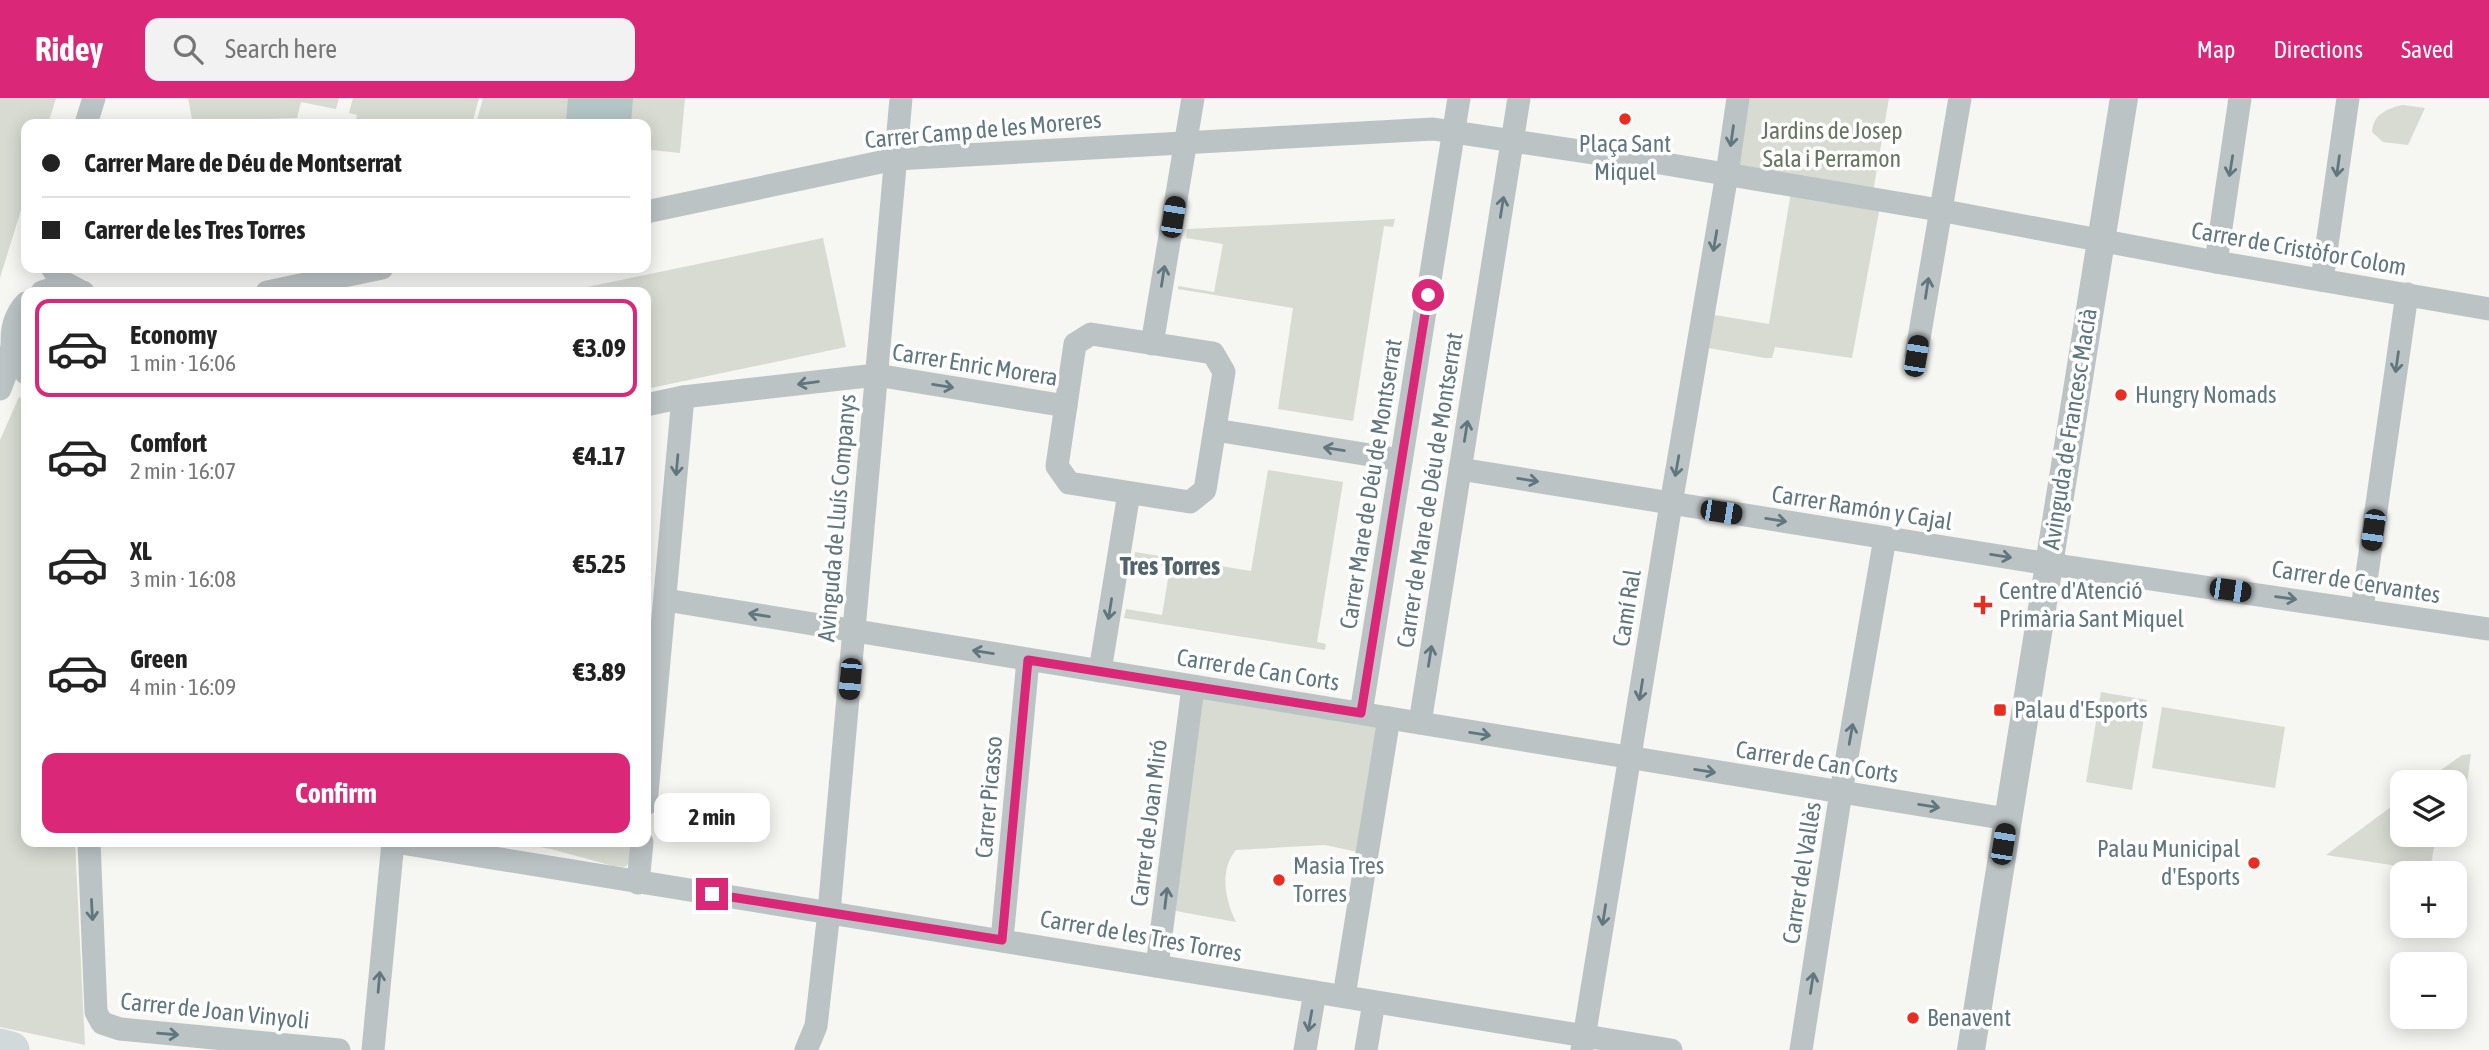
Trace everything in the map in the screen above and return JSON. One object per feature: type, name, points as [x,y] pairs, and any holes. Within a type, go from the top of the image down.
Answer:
[{"type":"highway","points":[[0,1047],[11,1050]]},
{"type":"street","points":[[88,119],[94,98]]},
{"type":"street","name":"Avinguda de Lluís Companys","points":[[806,1050],[816,1026],[829,912],[901,98]]},
{"type":"street","points":[[1152,344],[1193,98]]},
{"type":"street","name":"Carrer Mare de Déu de Montserrat","points":[[1361,713],[1459,98]]},
{"type":"street","name":"Carrer de Mare de Déu de Montserrat","points":[[1420,723],[1520,98]]},
{"type":"street","name":"Camí Ral","points":[[1583,1043],[1738,98]]},
{"type":"street","points":[[1916,356],[1960,98]]},
{"type":"street","name":"Avinguda de Francesc Macià","points":[[1971,1050],[2124,98]]},
{"type":"street","points":[[2216,262],[2240,98]]},
{"type":"street","points":[[2322,280],[2348,98]]},
{"type":"street","name":"Carrer Camp de les Moreres","points":[[651,211],[895,159],[1433,129],[1727,174]]},
{"type":"street","name":"Carrer de Cristòfor Colom","points":[[1727,174],[2489,309]]},
{"type":"street","points":[[56,273],[73,287]]},
{"type":"street","points":[[291,287],[359,273]]},
{"type":"street","points":[[2362,609],[2407,294]]},
{"type":"street","points":[[0,389],[9,365],[15,320],[21,312]]},
{"type":"street","points":[[1091,334],[1152,344],[1213,353],[1224,372],[1205,490],[1190,502],[1069,483],[1057,466],[1075,344],[1091,334]]},
{"type":"street","points":[[12,345],[21,368]]},
{"type":"street","name":"Carrer Enric Morera","points":[[651,404],[683,397],[876,375],[1066,407]]},
{"type":"street","points":[[0,389],[10,379],[21,377]]},
{"type":"street","points":[[651,753],[683,397]]},
{"type":"street","points":[[1214,429],[1401,460]]},
{"type":"street","name":"Carrer Ramón y Cajal","points":[[1460,469],[2049,564]]},
{"type":"street","points":[[1100,671],[1129,493]]},
{"type":"street","name":"Carrer del Vallès","points":[[1801,1050],[1841,792],[1885,538]]},
{"type":"street","name":"Carrer de Cervantes","points":[[2049,564],[2489,629]]},
{"type":"street","name":"Carrer de Can Corts","points":[[666,600],[2007,819]]},
{"type":"street","name":"Carrer Picasso","points":[[1002,940],[1028,660]]},
{"type":"street","name":"Carrer de Joan Miró","points":[[1157,966],[1193,687]]},
{"type":"street","points":[[1344,996],[1389,718]]},
{"type":"street","name":"Carrer de Joan Vinyoli","points":[[89,847],[96,1012],[102,1023],[120,1030],[338,1050]]},
{"type":"street","points":[[373,1050],[393,847]]},
{"type":"street","name":"Carrer de les Tres Torres","points":[[424,847],[1344,996],[1583,1043],[1671,1050]]},
{"type":"street","points":[[638,883],[642,847]]},
{"type":"street","points":[[1305,1050],[1315,992]]},
{"type":"street","points":[[1366,1050],[1374,1002]]},
{"type":"street","name":"Avinguda de Lluís Companys","points":[[816,1026],[823,1050]]},
{"type":"green space","points":[[0,98],[56,98],[50,119],[21,119],[21,210],[0,278]]},
{"type":"green space","points":[[188,98],[339,98],[336,109],[301,102],[297,118],[192,119]]},
{"type":"green space","points":[[353,98],[479,98],[473,119],[356,119],[357,115],[349,113]]},
{"type":"green space","points":[[483,98],[685,98],[680,153],[651,150],[651,119],[477,119]]},
{"type":"green space","name":"Jardins de Josep Sala i Perramon","points":[[1738,98],[1889,98],[1872,198],[1881,201],[1852,358],[1775,347],[1772,358],[1765,358],[1697,346],[1703,313],[1769,324],[1792,186],[1727,174]]},
{"type":"green space","points":[[2403,105],[2425,108],[2408,145],[2383,142],[2372,132],[2375,121],[2387,110]]},
{"type":"green space","points":[[1395,219],[1393,227],[1384,226],[1353,421],[1278,409],[1293,308],[1178,289],[1178,286],[1214,292],[1223,244],[1186,238],[1187,229]]},
{"type":"green space","points":[[823,238],[846,347],[651,388],[651,287],[587,287]]},
{"type":"green space","points":[[19,397],[21,398],[21,847],[75,847],[85,1045],[0,1027],[0,440]]},
{"type":"green space","points":[[1268,470],[1343,482],[1317,642],[1326,644],[1325,650],[1124,618],[1126,609],[1162,615],[1170,567],[1134,560],[1135,552],[1251,571]]},
{"type":"green space","points":[[1193,687],[1389,718],[1367,854],[1325,845],[1236,850],[1227,867],[1226,885],[1236,922],[1165,909]]},
{"type":"green space","points":[[2101,692],[2147,700],[2132,790],[2086,782]]},
{"type":"green space","points":[[2162,707],[2285,727],[2275,788],[2152,768]]},
{"type":"green space","points":[[2471,754],[2467,784],[2467,770],[2441,770],[2462,755]]},
{"type":"green space","points":[[2390,808],[2390,847],[2434,847],[2432,861],[2390,861],[2390,865],[2326,855]]},
{"type":"green space","points":[[539,847],[642,847],[641,852],[625,867]]},
{"type":"shaded area","points":[[568,98],[633,98],[631,119],[566,119]]},
{"type":"place","name":"Plaça Sant Miquel","points":[[1625,119]]},
{"type":"place","name":"Hungry Nomads","points":[[2121,395]]},
{"type":"place","name":"Centre d'Atenció Primària Sant Miquel","points":[[1983,605]]},
{"type":"place","name":"Palau d'Esports","points":[[2000,710]]},
{"type":"place","name":"Palau Municipal d'Esports","points":[[2254,863]]},
{"type":"place","name":"Masia Tres Torres","points":[[1279,880]]},
{"type":"place","name":"Benavent","points":[[1913,1018]]},
{"type":"district","name":"Tres Torres","points":[[1170,566]]},
{"type":"route","points":[[712,894],[1002,940],[1028,660],[1361,713],[1428,295]]}]
